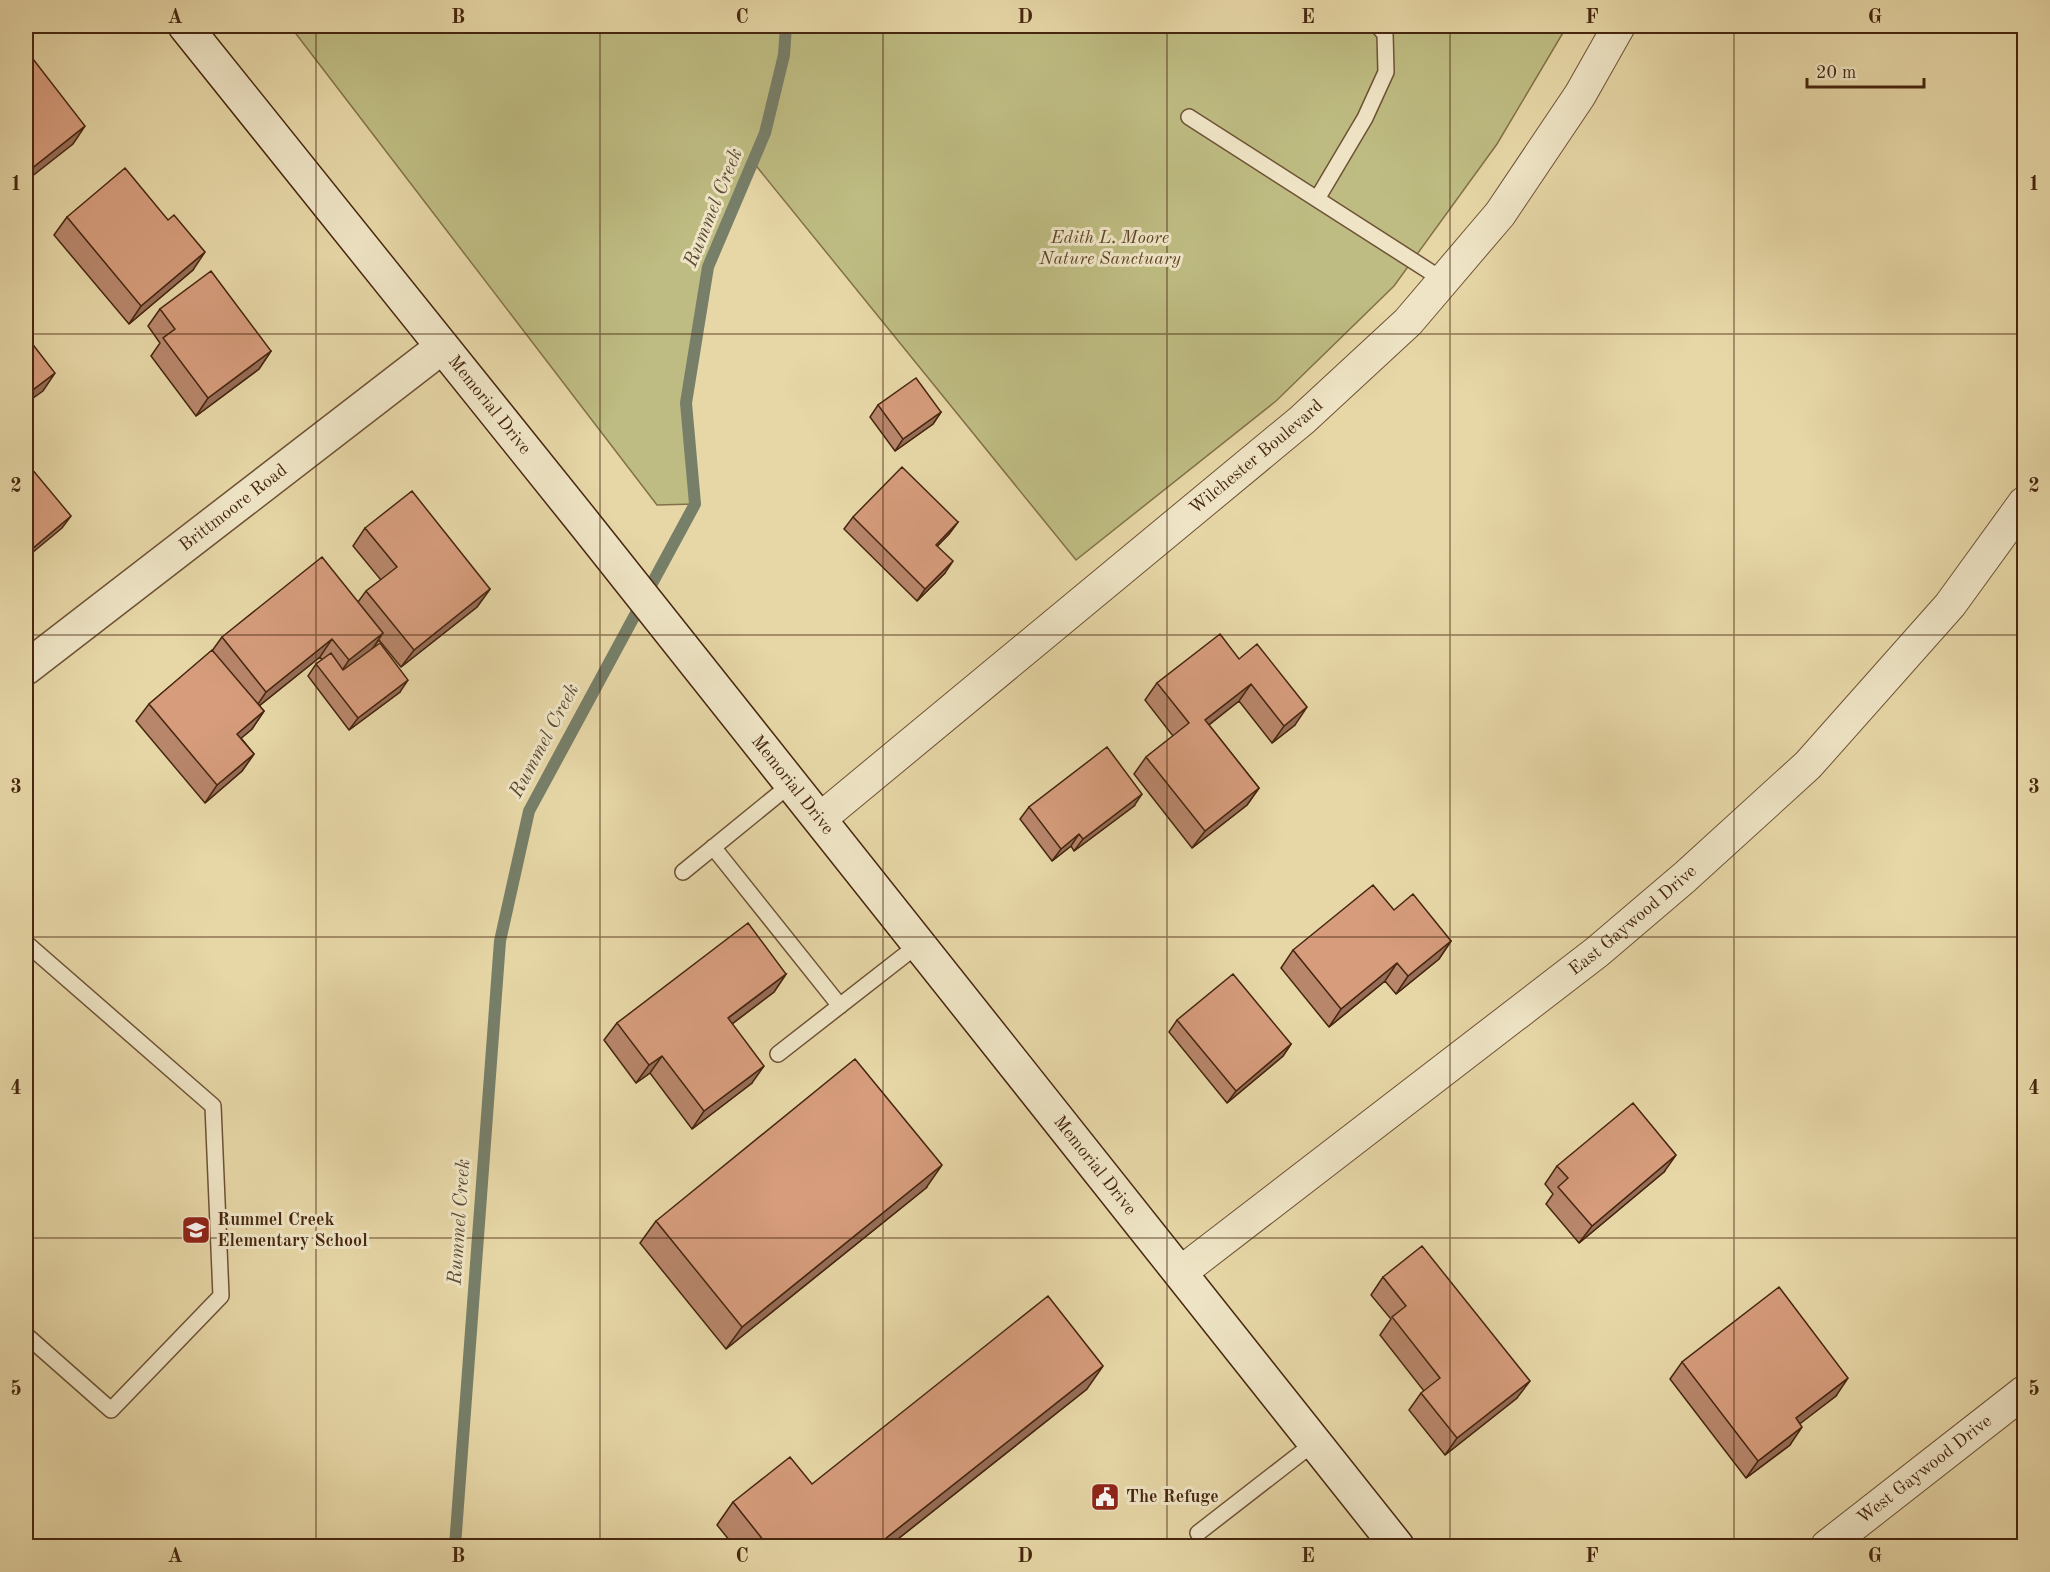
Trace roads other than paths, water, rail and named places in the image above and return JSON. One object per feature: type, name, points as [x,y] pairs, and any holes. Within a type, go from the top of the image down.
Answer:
[{"type":"main road","name":"Memorial Drive","points":[[185,26],[584,523],[1397,1546]]},
{"type":"main road","name":"Brittmoore Road","points":[[26,668],[442,347]]},
{"type":"street","name":"Wilchester Boulevard","points":[[820,819],[1302,420],[1408,322],[1500,214],[1580,95],[1619,26]]},
{"type":"street","name":"East Gaywood Drive","points":[[1180,1274],[1597,952],[1685,877],[1808,765],[1950,605],[2025,503]]},
{"type":"street","name":"West Gaywood Drive","points":[[1827,1546],[2025,1392]]},
{"type":"lane","points":[[1317,199],[1365,118],[1386,72],[1385,34],[1378,26]]},
{"type":"lane","points":[[1189,117],[1443,280]]},
{"type":"lane","points":[[683,872],[791,784]]},
{"type":"lane","points":[[713,848],[840,1006]]},
{"type":"lane","points":[[26,943],[213,1106],[221,1296],[111,1410],[26,1335]]},
{"type":"lane","points":[[778,1054],[919,944]]},
{"type":"lane","points":[[1198,1533],[1314,1443]]},
{"type":"waterway","name":"Rummel Creek","points":[[455,1546],[500,941],[529,811],[695,504],[686,403],[708,267],[765,133],[784,55],[786,26]]},
{"type":"place","name":"Rummel Creek Elementary School","points":[[196,1230]]},
{"type":"place","name":"The Refuge","points":[[1105,1497]]},
{"type":"park label","name":"Edith L. Moore Nature Sanctuary","points":[[1110,248]]}]
